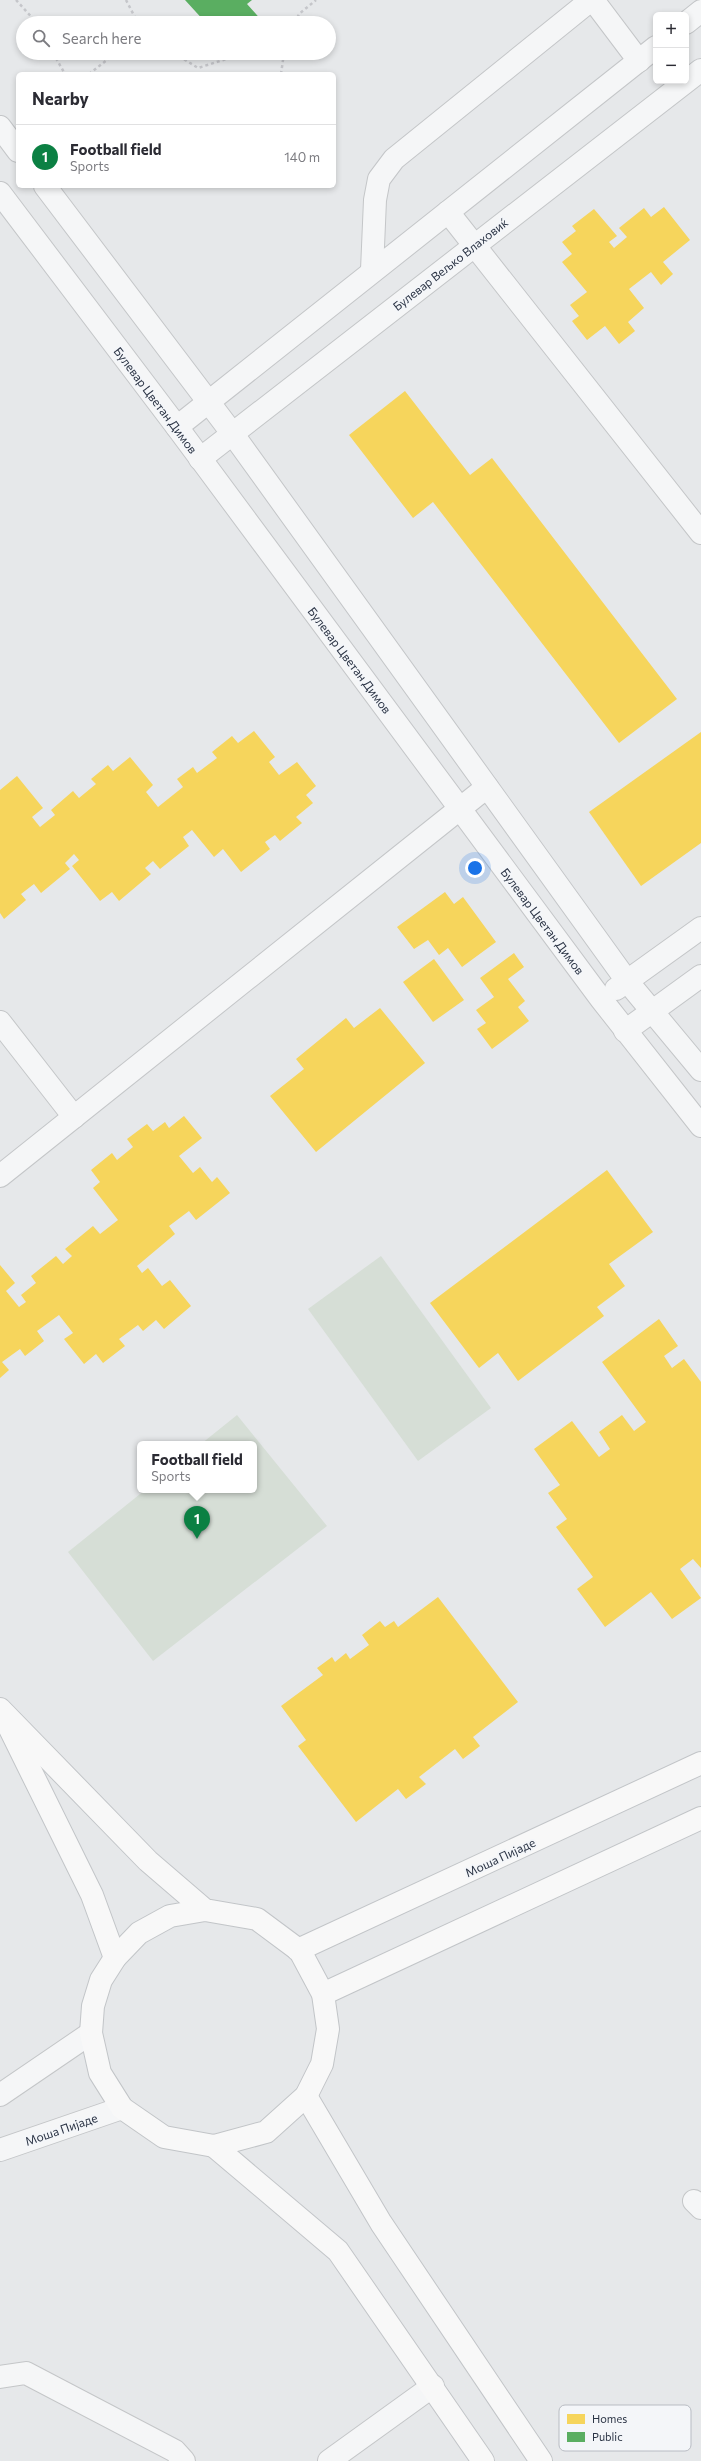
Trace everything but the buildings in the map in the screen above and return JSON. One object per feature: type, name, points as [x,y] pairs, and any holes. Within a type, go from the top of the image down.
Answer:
[{"type":"main road","points":[[0,1709],[148,1861],[205,1910]]},
{"type":"main road","points":[[0,1709],[92,1895],[115,1958]]},
{"type":"main road","name":"Моша Пијаде","points":[[298,1950],[701,1763]]},
{"type":"main road","points":[[323,1994],[701,1818]]},
{"type":"main road","points":[[205,1910],[257,1919],[298,1950],[323,1994],[328,2029],[322,2064],[306,2096],[266,2132],[214,2146],[164,2137],[122,2108],[100,2073],[92,2033],[93,2006],[101,1980],[115,1958],[139,1933],[170,1916],[205,1910]]},
{"type":"main road","points":[[306,2096],[381,2223],[541,2461]]},
{"type":"main road","points":[[214,2146],[338,2251],[433,2386],[483,2461]]},
{"type":"street","points":[[372,270],[375,200],[379,179],[394,159],[592,0],[639,61]]},
{"type":"street","points":[[689,21],[701,12]]},
{"type":"street","points":[[177,427],[372,270],[448,212],[655,48]]},
{"type":"street","name":"Булевар Вељко Влаховиќ","points":[[200,459],[701,70]]},
{"type":"street","points":[[0,127],[16,148]]},
{"type":"street","points":[[47,188],[232,433],[627,981],[701,1070]]},
{"type":"street","name":"Булевар Цветан Димов","points":[[0,193],[177,427],[625,1031],[701,1126]]},
{"type":"street","points":[[448,212],[475,244],[701,533]]},
{"type":"street","points":[[0,1176],[487,787]]},
{"type":"street","points":[[601,999],[701,928]]},
{"type":"street","points":[[625,1031],[701,976]]},
{"type":"street","points":[[0,1022],[74,1117]]},
{"type":"street","points":[[0,2095],[92,2033]]},
{"type":"street","name":"Моша Пијаде","points":[[0,2150],[122,2108]]},
{"type":"street","points":[[0,2378],[26,2373],[175,2451],[184,2461]]},
{"type":"street","points":[[329,2461],[433,2386]]},
{"type":"path","points":[[16,0],[31,16]]},
{"type":"path","points":[[126,0],[134,16]]},
{"type":"path","points":[[298,16],[316,0]]},
{"type":"path","points":[[57,60],[64,72]]},
{"type":"path","points":[[92,72],[107,60]]},
{"type":"path","points":[[185,60],[198,68],[223,60]]},
{"type":"path","points":[[281,72],[283,60]]},
{"type":"shaded area","points":[[381,1256],[491,1408],[418,1461],[308,1309]]},
{"type":"shaded area","points":[[237,1415],[327,1526],[153,1661],[68,1552],[141,1493],[257,1493],[257,1441],[205,1441]]},
{"type":"place","name":"Football field","points":[[197,1539]]}]
